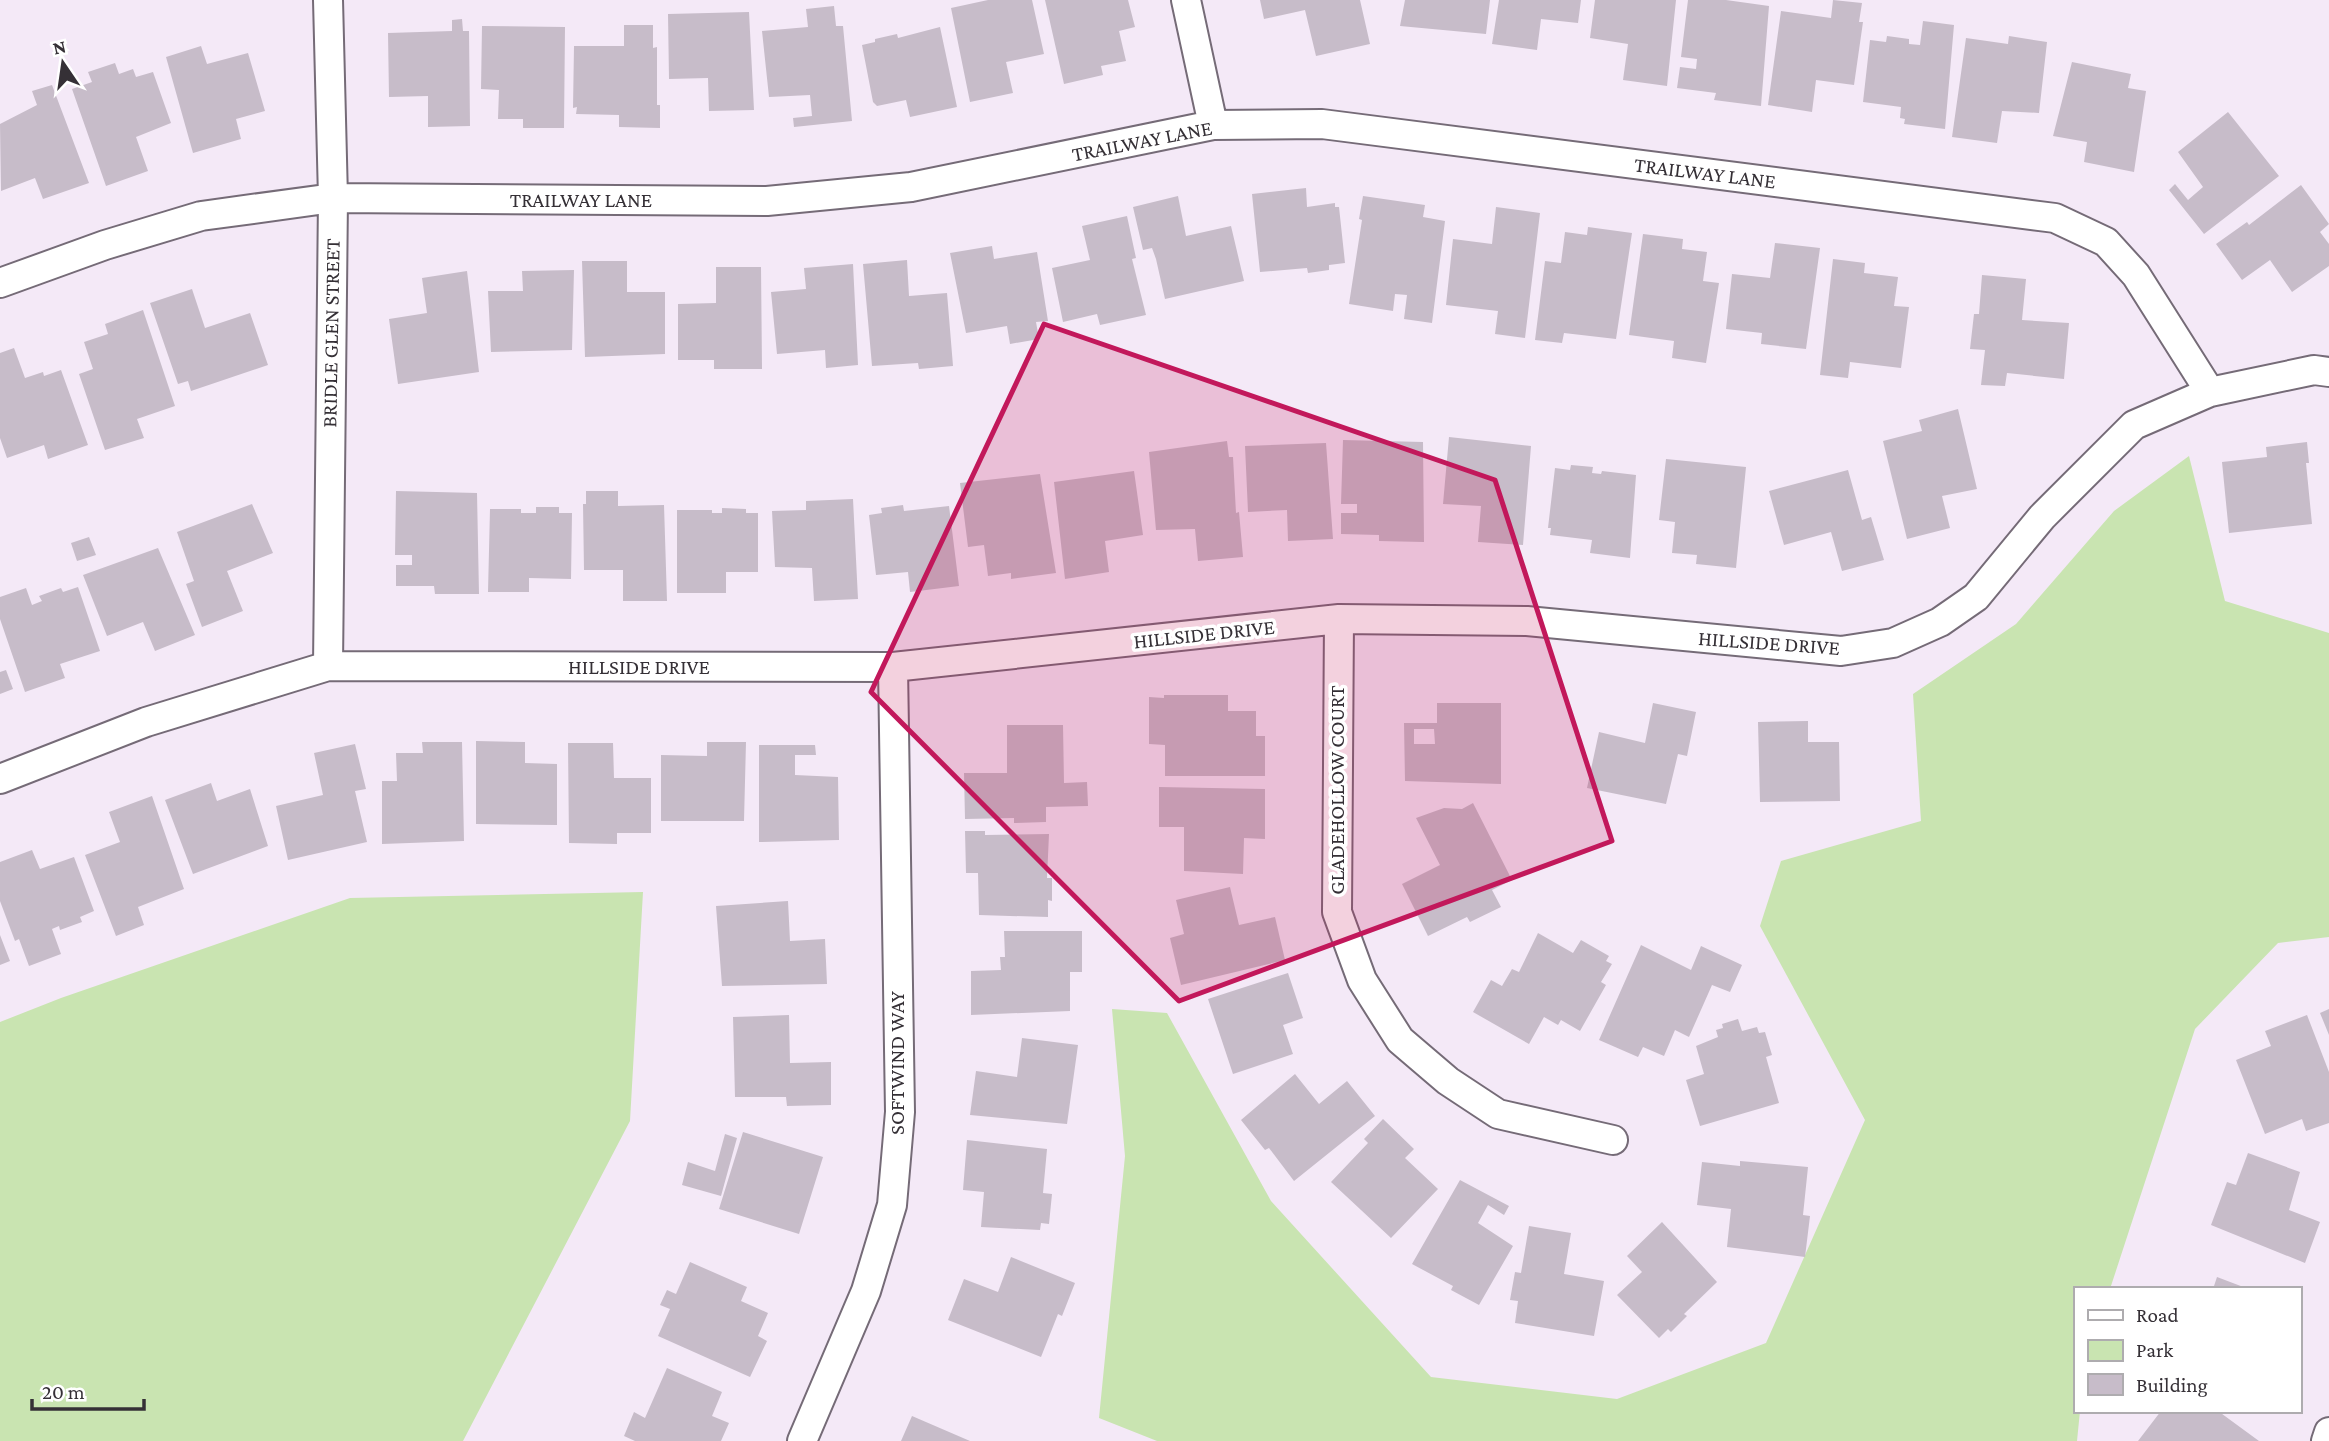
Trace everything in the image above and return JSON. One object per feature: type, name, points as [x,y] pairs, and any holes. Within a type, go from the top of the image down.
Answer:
[{"type":"street","name":"BRIDLE GLEN STREET","points":[[328,0],[333,198],[328,666]]},
{"type":"street","points":[[1186,0],[1213,125]]},
{"type":"street","name":"TRAILWAY LANE","points":[[0,283],[106,245],[201,216],[333,198],[767,201],[911,187],[1213,125],[1322,124],[2055,218],[2106,242],[2136,275],[2210,392]]},
{"type":"street","name":"HILLSIDE DRIVE","points":[[0,779],[146,722],[328,666],[893,667],[1339,619],[1527,621],[1841,651],[1893,643],[1940,622],[1976,597],[2042,517],[2134,425],[2210,392],[2314,370],[2329,372]]},
{"type":"street","name":"GLADEHOLLOW COURT","points":[[1339,619],[1336,912],[1362,980],[1400,1040],[1448,1081],[1499,1114],[1613,1140]]},
{"type":"street","name":"SOFTWIND WAY","points":[[802,1441],[866,1291],[892,1205],[900,1112],[893,667]]},
{"type":"street","points":[[2326,1441],[2329,1432]]},
{"type":"highlighted area","points":[[1044,324],[1495,480],[1612,841],[1179,1001],[871,692]]},
{"type":"green space","points":[[2189,456],[2225,601],[2329,633],[2329,937],[2278,943],[2195,1029],[2111,1287],[2074,1287],[2074,1413],[2080,1413],[2077,1441],[1157,1441],[1099,1418],[1125,1156],[1112,1009],[1167,1013],[1271,1201],[1431,1377],[1617,1399],[1766,1343],[1865,1120],[1760,926],[1781,861],[1921,821],[1913,694],[2016,624],[2114,511]]},
{"type":"green space","points":[[643,892],[630,1121],[463,1441],[0,1441],[0,1022],[61,998],[350,898]]},
{"type":"building","points":[[988,0],[1032,0],[1044,54],[1006,62],[1013,93],[970,102],[951,8]]},
{"type":"building","points":[[1045,0],[1128,0],[1135,27],[1119,31],[1126,61],[1101,66],[1103,75],[1064,84]]},
{"type":"building","points":[[1260,0],[1360,0],[1370,44],[1316,56],[1305,10],[1264,19]]},
{"type":"building","points":[[1405,0],[1490,0],[1486,34],[1400,26]]},
{"type":"building","points":[[1499,0],[1581,0],[1578,23],[1541,19],[1537,50],[1492,44]]},
{"type":"building","points":[[1595,0],[1676,0],[1667,86],[1623,80],[1628,44],[1590,38]]},
{"type":"building","points":[[1688,0],[1726,0],[1769,6],[1761,106],[1714,100],[1716,93],[1677,88],[1680,67],[1696,69],[1697,59],[1681,57]]},
{"type":"building","points":[[1833,0],[1862,3],[1859,22],[1863,22],[1854,85],[1816,80],[1812,112],[1768,105],[1781,11],[1831,18]]},
{"type":"building","points":[[834,6],[836,26],[843,26],[852,121],[794,127],[793,118],[812,116],[810,95],[769,97],[762,31],[808,27],[806,9]]},
{"type":"building","points":[[749,12],[754,110],[709,111],[708,78],[669,79],[668,14]]},
{"type":"building","points":[[462,19],[463,31],[469,31],[470,126],[428,127],[428,96],[389,97],[388,33],[452,31],[452,20]]},
{"type":"building","points":[[1923,21],[1954,25],[1945,129],[1904,124],[1905,119],[1900,118],[1901,107],[1863,102],[1870,40],[1886,42],[1887,36],[1909,39],[1909,44],[1920,45]]},
{"type":"building","points":[[624,25],[653,25],[653,48],[657,47],[657,105],[660,105],[660,128],[619,127],[619,115],[576,114],[577,107],[573,108],[574,46],[624,46]]},
{"type":"building","points":[[482,26],[565,27],[564,128],[523,128],[523,119],[498,119],[499,90],[481,89]]},
{"type":"building","points":[[940,27],[957,107],[910,117],[906,100],[877,106],[873,102],[862,45],[875,42],[875,39],[897,34],[898,38]]},
{"type":"building","points":[[2009,36],[2047,42],[2039,113],[2002,111],[1997,143],[1952,137],[1966,38],[2008,44]]},
{"type":"building","points":[[201,46],[207,64],[248,53],[265,111],[236,119],[241,139],[193,153],[166,57]]},
{"type":"building","points":[[2072,62],[2131,74],[2128,88],[2146,91],[2134,172],[2084,162],[2087,142],[2053,136]]},
{"type":"building","points":[[115,63],[119,74],[133,69],[136,77],[153,72],[171,123],[136,137],[148,171],[106,186],[72,89],[92,82],[88,72]]},
{"type":"building","points":[[52,85],[89,183],[43,199],[35,178],[1,191],[0,124],[37,105],[32,91]]},
{"type":"building","points":[[2228,112],[2279,176],[2204,234],[2169,190],[2175,184],[2188,200],[2203,187],[2178,152]]},
{"type":"building","points":[[2301,185],[2329,224],[2320,232],[2329,244],[2329,266],[2292,292],[2270,260],[2242,280],[2216,244],[2247,222],[2249,225]]},
{"type":"building","points":[[1306,188],[1307,207],[1335,203],[1335,207],[1339,207],[1345,263],[1329,265],[1329,270],[1308,273],[1307,268],[1260,272],[1252,194]]},
{"type":"building","points":[[1178,196],[1186,236],[1231,226],[1244,281],[1165,299],[1152,248],[1143,250],[1133,207]]},
{"type":"building","points":[[1363,196],[1425,205],[1423,217],[1445,221],[1432,323],[1404,319],[1407,295],[1395,294],[1393,311],[1349,304]]},
{"type":"building","points":[[1496,207],[1540,213],[1525,338],[1495,334],[1498,311],[1446,305],[1453,239],[1492,244]]},
{"type":"building","points":[[1127,216],[1136,258],[1132,259],[1146,315],[1100,325],[1097,314],[1063,322],[1052,268],[1090,260],[1082,226]]},
{"type":"building","points":[[1588,227],[1632,233],[1616,339],[1564,333],[1562,343],[1535,340],[1545,261],[1561,263],[1565,232],[1587,235]]},
{"type":"building","points":[[1643,234],[1683,239],[1682,249],[1707,252],[1703,281],[1719,283],[1706,363],[1672,358],[1674,341],[1629,335]]},
{"type":"building","points":[[1775,243],[1820,248],[1806,349],[1761,344],[1762,333],[1726,329],[1732,274],[1770,278]]},
{"type":"building","points":[[992,246],[994,259],[1037,252],[1048,321],[1036,322],[1039,339],[1010,344],[1007,326],[966,333],[950,253]]},
{"type":"building","points":[[1833,259],[1865,263],[1864,273],[1898,277],[1894,306],[1909,307],[1901,368],[1850,362],[1848,378],[1820,375]]},
{"type":"building","points":[[907,260],[909,296],[947,293],[953,366],[919,369],[918,363],[872,366],[863,264]]},
{"type":"building","points":[[582,261],[627,261],[627,292],[665,292],[665,354],[585,357]]},
{"type":"building","points":[[853,264],[858,365],[826,368],[825,350],[777,354],[771,292],[806,289],[804,268]]},
{"type":"building","points":[[716,267],[761,267],[762,369],[714,369],[714,360],[678,360],[678,304],[716,303]]},
{"type":"building","points":[[574,270],[572,350],[491,352],[488,291],[523,291],[522,271]]},
{"type":"building","points":[[467,271],[479,372],[398,384],[389,319],[427,313],[422,278]]},
{"type":"building","points":[[1982,275],[2026,279],[2022,320],[2069,323],[2064,379],[2007,373],[2005,386],[1981,385],[1985,350],[1970,349],[1974,314],[1979,314]]},
{"type":"building","points":[[192,289],[205,328],[250,313],[268,365],[191,391],[188,381],[178,384],[150,303]]},
{"type":"building","points":[[143,310],[175,406],[137,419],[144,438],[105,450],[79,374],[93,369],[84,342],[108,334],[105,324]]},
{"type":"building","points":[[14,348],[25,378],[43,372],[44,376],[61,370],[88,445],[48,459],[44,445],[7,458],[0,438],[0,353]]},
{"type":"building","points":[[1958,409],[1977,489],[1942,496],[1950,528],[1907,539],[1883,441],[1922,431],[1919,420]]},
{"type":"building","points":[[1449,437],[1531,446],[1523,545],[1478,542],[1481,506],[1443,504]]},
{"type":"building","points":[[1343,440],[1423,442],[1424,542],[1379,541],[1379,535],[1341,534],[1341,513],[1357,513],[1357,504],[1341,504]]},
{"type":"building","points":[[1227,441],[1229,457],[1233,457],[1236,513],[1239,512],[1243,557],[1198,561],[1195,529],[1156,530],[1149,452]]},
{"type":"building","points":[[2307,442],[2309,463],[2306,463],[2312,524],[2229,533],[2222,462],[2267,457],[2266,447]]},
{"type":"building","points":[[1326,443],[1333,539],[1288,541],[1287,510],[1248,512],[1245,446]]},
{"type":"building","points":[[1666,459],[1746,467],[1736,568],[1696,564],[1697,555],[1672,553],[1675,522],[1659,520]]},
{"type":"building","points":[[1571,465],[1593,467],[1592,473],[1601,474],[1602,471],[1636,475],[1630,558],[1590,553],[1592,540],[1550,535],[1551,528],[1548,528],[1555,468],[1570,470]]},
{"type":"building","points":[[1848,470],[1862,520],[1871,517],[1884,560],[1842,571],[1831,532],[1784,545],[1769,491]]},
{"type":"building","points":[[1134,471],[1143,535],[1105,541],[1109,572],[1065,579],[1054,482]]},
{"type":"building","points":[[1040,474],[1056,573],[1011,579],[1011,573],[988,576],[984,545],[968,547],[960,483]]},
{"type":"building","points":[[396,491],[477,493],[479,594],[435,594],[434,586],[396,586],[396,565],[412,565],[412,555],[395,555]]},
{"type":"building","points":[[586,491],[618,491],[618,506],[664,505],[667,601],[623,601],[623,570],[584,570],[583,504],[586,504]]},
{"type":"building","points":[[853,499],[858,599],[814,601],[812,568],[775,567],[772,511],[806,510],[806,501]]},
{"type":"building","points":[[252,504],[273,553],[227,571],[243,611],[202,627],[186,584],[194,581],[177,532]]},
{"type":"building","points":[[903,505],[904,511],[949,506],[959,586],[910,592],[908,572],[876,575],[869,515],[882,513],[881,508]]},
{"type":"building","points":[[536,507],[559,507],[559,513],[572,513],[571,579],[529,578],[529,592],[488,592],[490,509],[521,509],[521,513],[536,513]]},
{"type":"building","points":[[722,508],[746,509],[746,513],[758,513],[758,572],[726,572],[726,593],[677,593],[677,510],[712,510],[712,513],[722,513]]},
{"type":"building","points":[[89,537],[96,555],[77,561],[71,543]]},
{"type":"building","points":[[158,548],[195,635],[155,651],[143,622],[107,636],[83,575]]},
{"type":"building","points":[[78,587],[100,651],[60,664],[65,678],[25,692],[0,619],[0,597],[26,588],[32,605],[42,601],[39,596],[61,588],[63,592]]},
{"type":"building","points":[[6,670],[13,689],[0,694],[0,672]]},
{"type":"building","points":[[1164,695],[1228,695],[1228,711],[1256,711],[1256,736],[1265,736],[1265,776],[1165,776],[1165,745],[1149,744],[1149,697],[1164,698]]},
{"type":"building","points":[[1437,703],[1501,703],[1501,784],[1405,781],[1404,723],[1437,723]],"holes":[[[1414,729],[1434,729],[1435,744],[1414,744]]]},
{"type":"building","points":[[1653,703],[1696,712],[1687,756],[1678,754],[1666,804],[1587,788],[1599,732],[1645,743]]},
{"type":"building","points":[[1808,721],[1808,742],[1839,742],[1840,801],[1760,802],[1758,722]]},
{"type":"building","points":[[1007,725],[1063,725],[1064,783],[1087,782],[1088,806],[1046,807],[1046,822],[1014,823],[1014,818],[965,819],[964,773],[1007,773]]},
{"type":"building","points":[[476,741],[525,742],[525,763],[557,764],[557,825],[476,824]]},
{"type":"building","points":[[422,742],[462,742],[464,841],[382,844],[382,781],[397,781],[396,753],[423,753]]},
{"type":"building","points":[[707,742],[746,742],[744,821],[661,821],[661,755],[707,756]]},
{"type":"building","points":[[568,743],[613,743],[614,778],[651,778],[651,833],[617,833],[617,844],[569,843]]},
{"type":"building","points":[[355,744],[366,789],[355,791],[367,842],[288,860],[276,806],[323,795],[314,753]]},
{"type":"building","points":[[759,745],[815,745],[816,755],[795,755],[795,775],[838,777],[839,840],[759,842]]},
{"type":"building","points":[[211,783],[217,801],[250,789],[268,846],[193,874],[165,800]]},
{"type":"building","points":[[1159,787],[1265,789],[1265,839],[1244,838],[1243,874],[1184,871],[1184,827],[1159,827]]},
{"type":"building","points":[[152,796],[184,889],[138,907],[144,925],[116,936],[85,855],[120,842],[109,812]]},
{"type":"building","points":[[1473,803],[1512,880],[1492,890],[1501,907],[1470,922],[1467,917],[1428,936],[1402,884],[1440,865],[1416,818],[1444,808],[1462,809]]},
{"type":"building","points":[[965,831],[985,831],[985,835],[1049,834],[1047,878],[1052,878],[1052,901],[1048,900],[1048,917],[979,915],[978,873],[966,873]]},
{"type":"building","points":[[32,850],[40,869],[74,857],[94,911],[80,917],[82,922],[60,930],[59,926],[52,929],[61,954],[29,966],[19,939],[15,941],[0,901],[0,862]]},
{"type":"building","points":[[1230,887],[1239,925],[1275,917],[1285,960],[1181,985],[1170,938],[1184,934],[1176,900]]},
{"type":"building","points":[[788,901],[790,941],[825,939],[827,984],[722,986],[716,906]]},
{"type":"building","points":[[1004,931],[1082,931],[1082,972],[1070,972],[1070,1011],[971,1015],[971,971],[1001,970],[1000,957],[1005,957]]},
{"type":"building","points":[[1538,933],[1573,953],[1581,940],[1609,956],[1606,961],[1612,964],[1601,982],[1606,985],[1580,1031],[1561,1020],[1558,1025],[1544,1017],[1529,1044],[1473,1012],[1491,980],[1502,986],[1512,969],[1519,972]]},
{"type":"building","points":[[0,935],[10,961],[0,965]]},
{"type":"building","points":[[1641,945],[1691,970],[1701,946],[1742,965],[1730,992],[1712,985],[1689,1037],[1675,1030],[1664,1056],[1643,1047],[1638,1057],[1599,1040]]},
{"type":"building","points":[[1288,973],[1303,1018],[1283,1025],[1293,1054],[1233,1074],[1208,999]]},
{"type":"building","points":[[2329,1009],[2329,1035],[2320,1013]]},
{"type":"building","points":[[789,1015],[790,1063],[831,1062],[831,1105],[787,1106],[786,1097],[735,1097],[733,1017]]},
{"type":"building","points":[[2307,1015],[2329,1072],[2329,1123],[2306,1131],[2302,1119],[2265,1134],[2236,1060],[2271,1046],[2265,1031]]},
{"type":"building","points":[[1738,1019],[1742,1031],[1757,1027],[1759,1033],[1765,1032],[1772,1055],[1766,1057],[1779,1103],[1700,1126],[1686,1080],[1704,1074],[1696,1046],[1718,1037],[1716,1030],[1723,1028],[1722,1024]]},
{"type":"building","points":[[1022,1038],[1078,1045],[1067,1124],[970,1115],[976,1071],[1017,1077]]},
{"type":"building","points":[[1295,1074],[1319,1104],[1347,1081],[1375,1116],[1294,1181],[1269,1148],[1265,1150],[1241,1120]]},
{"type":"building","points":[[1383,1119],[1414,1149],[1405,1158],[1438,1189],[1391,1238],[1331,1182],[1368,1143],[1364,1139]]},
{"type":"building","points":[[743,1132],[823,1157],[799,1234],[719,1209]]},
{"type":"building","points":[[725,1134],[737,1138],[721,1196],[682,1185],[688,1162],[715,1171]]},
{"type":"building","points":[[967,1140],[1047,1149],[1043,1193],[1052,1194],[1049,1224],[1041,1223],[1040,1230],[981,1227],[984,1192],[963,1190]]},
{"type":"building","points":[[2248,1153],[2300,1172],[2289,1210],[2320,1222],[2305,1263],[2211,1225],[2227,1182],[2236,1185]]},
{"type":"building","points":[[1740,1161],[1808,1167],[1803,1215],[1810,1216],[1805,1257],[1727,1247],[1731,1209],[1697,1205],[1702,1162],[1740,1166]]},
{"type":"building","points":[[1460,1180],[1509,1206],[1504,1215],[1488,1205],[1478,1223],[1513,1246],[1479,1305],[1451,1290],[1453,1286],[1412,1264]]},
{"type":"building","points":[[1662,1222],[1717,1282],[1684,1314],[1687,1316],[1671,1332],[1668,1329],[1659,1338],[1617,1295],[1642,1272],[1627,1256]]},
{"type":"building","points":[[1529,1226],[1571,1233],[1564,1274],[1604,1281],[1594,1336],[1515,1323],[1518,1301],[1510,1300],[1515,1272],[1521,1273]]},
{"type":"building","points":[[1011,1257],[1075,1283],[1062,1316],[1058,1314],[1041,1357],[948,1320],[964,1279],[998,1292]]},
{"type":"building","points":[[690,1262],[747,1287],[741,1301],[768,1313],[758,1336],[767,1341],[750,1377],[658,1336],[670,1309],[660,1305],[667,1290],[676,1294]]},
{"type":"building","points":[[2217,1277],[2243,1287],[2214,1287]]},
{"type":"building","points":[[667,1368],[722,1392],[712,1416],[729,1423],[721,1441],[635,1441],[624,1436],[634,1412],[645,1418]]},
{"type":"building","points":[[2159,1413],[2221,1413],[2259,1441],[2138,1441]]},
{"type":"building","points":[[912,1416],[970,1441],[901,1441]]}]
